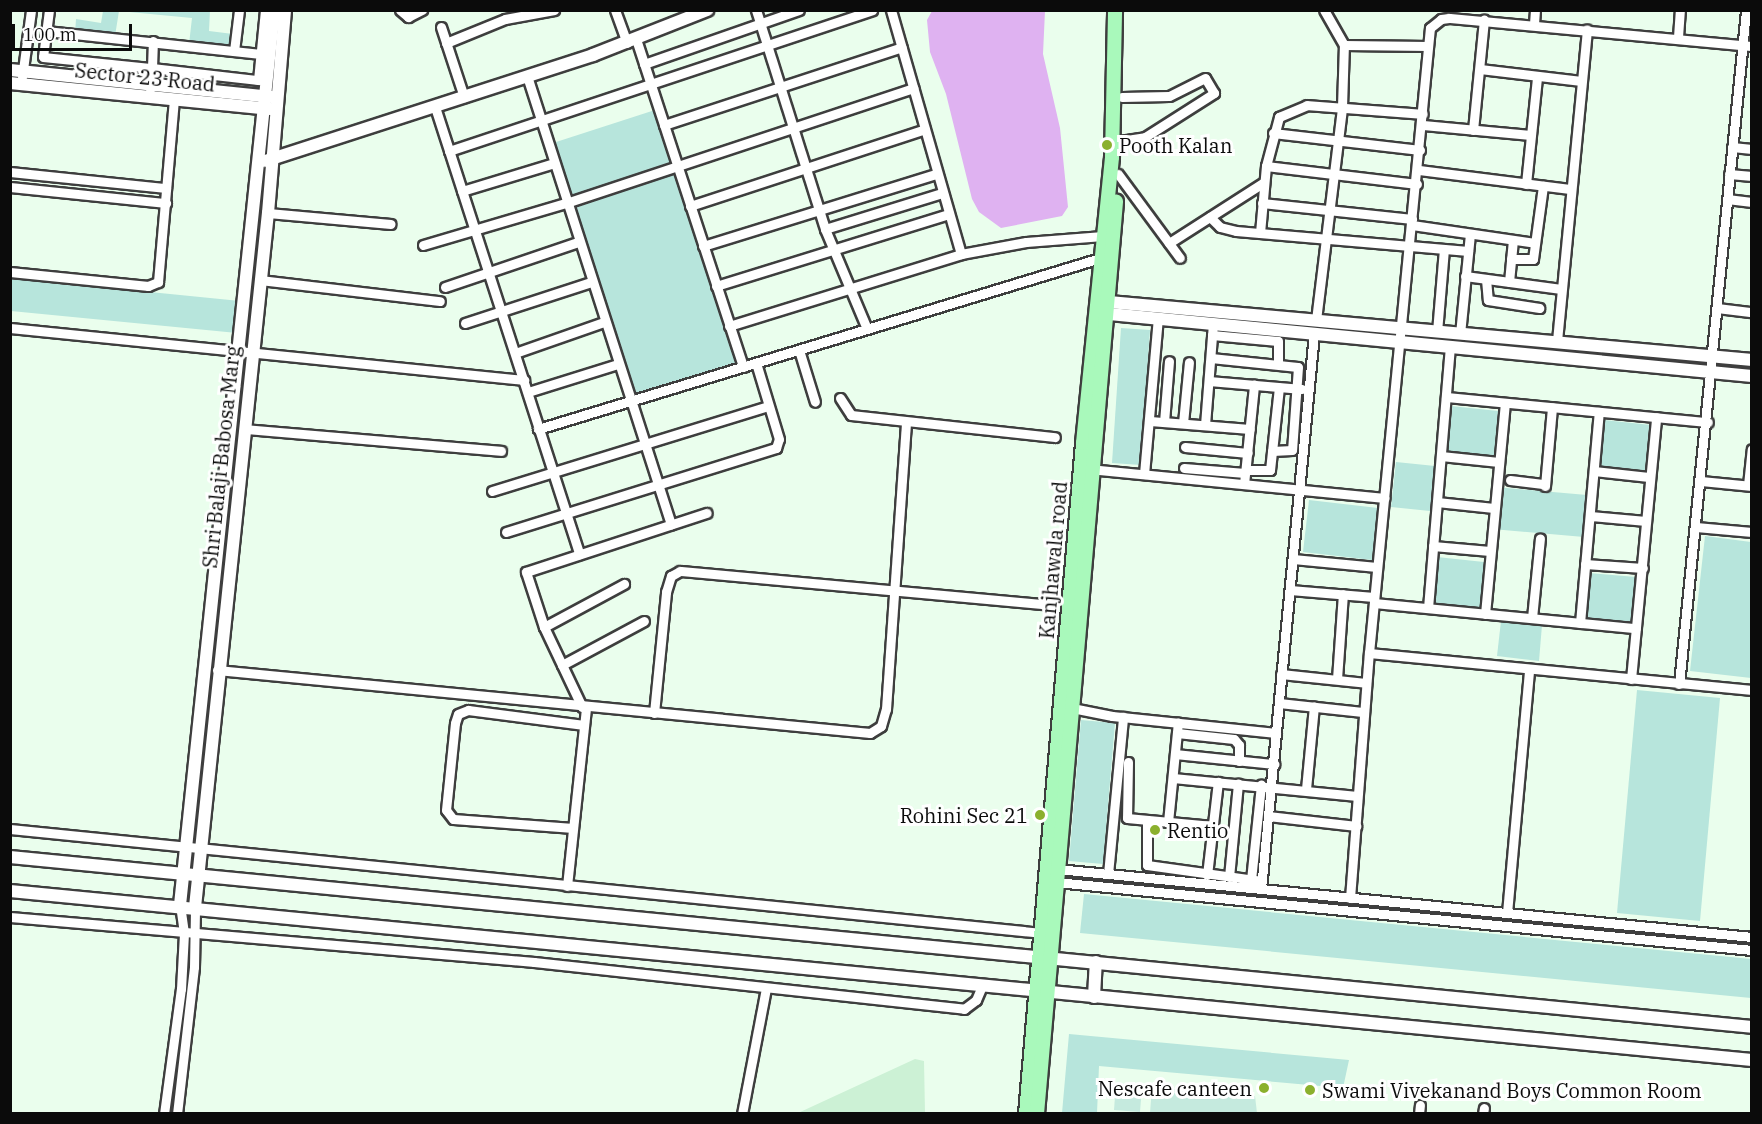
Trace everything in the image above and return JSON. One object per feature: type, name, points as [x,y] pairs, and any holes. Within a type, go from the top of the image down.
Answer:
[{"type":"main road","name":"Kanjhawala road","points":[[1101,307],[1100,258],[1112,158],[1115,10]]},
{"type":"main road","name":"Kanjhawala road","points":[[1045,956],[1042,933],[1066,707],[1101,307],[1118,174],[1124,10]]},
{"type":"main road","name":"Kanjhawala road","points":[[1037,1113],[1042,992],[1057,876],[1066,707]]},
{"type":"main road","name":"Kanjhawala road","points":[[1026,1113],[1042,992]]},
{"type":"street","points":[[16,77],[30,10]]},
{"type":"street","points":[[49,10],[43,57],[258,80],[265,10]]},
{"type":"street","points":[[234,51],[239,10]]},
{"type":"street","name":"Shri Balaji Babosa Marg","points":[[180,905],[246,353],[260,280],[268,213],[272,158],[270,103],[274,10]]},
{"type":"street","name":"Shri Balaji Babosa Marg","points":[[195,907],[196,874],[244,429],[246,353],[259,164],[285,10]]},
{"type":"street","points":[[400,10],[408,17],[422,10]]},
{"type":"street","points":[[446,43],[504,15],[554,10]]},
{"type":"street","points":[[615,10],[644,64],[742,367]]},
{"type":"street","points":[[259,164],[631,41],[707,10]]},
{"type":"street","points":[[756,10],[825,229],[867,328]]},
{"type":"street","points":[[644,64],[798,10]]},
{"type":"street","points":[[449,151],[768,48],[872,10]]},
{"type":"street","points":[[891,10],[936,174],[961,254]]},
{"type":"street","points":[[1316,320],[1339,139],[1344,45],[1324,10]]},
{"type":"street","points":[[1534,24],[1536,10]]},
{"type":"street","points":[[1678,38],[1680,10]]},
{"type":"street","points":[[1679,684],[1713,372],[1729,174],[1747,45],[1748,14]]},
{"type":"street","points":[[1350,898],[1363,711],[1409,245],[1419,171],[1430,28],[1441,19],[1484,20],[1747,45]]},
{"type":"street","points":[[1473,130],[1484,20]]},
{"type":"street","points":[[441,27],[464,97]]},
{"type":"street","points":[[1557,340],[1587,29]]},
{"type":"street","points":[[46,31],[261,54]]},
{"type":"street","points":[[150,91],[153,41]]},
{"type":"street","points":[[1344,45],[1428,46]]},
{"type":"street","points":[[664,125],[902,47]]},
{"type":"street","points":[[1480,69],[1537,78],[1581,81]]},
{"type":"street","points":[[527,76],[578,242],[671,524]]},
{"type":"street","name":"Sector 23 Road","points":[[16,77],[270,103]]},
{"type":"street","points":[[1120,141],[1145,137],[1214,93],[1205,78],[1169,96],[1122,97]]},
{"type":"street","points":[[1526,184],[1537,78]]},
{"type":"street","points":[[423,245],[566,203],[913,88]]},
{"type":"street","name":"Sector 23 Road","points":[[150,91],[174,99],[270,103]]},
{"type":"street","points":[[10,272],[154,284],[160,277],[174,99]]},
{"type":"street","points":[[1260,233],[1263,183],[1273,133],[1279,117],[1295,108],[1307,105],[1423,114]]},
{"type":"street","points":[[435,106],[579,555]]},
{"type":"street","points":[[1423,125],[1531,135]]},
{"type":"street","points":[[690,206],[925,129]]},
{"type":"street","points":[[1273,133],[1420,150]]},
{"type":"street","points":[[1732,147],[1752,149]]},
{"type":"street","points":[[462,191],[554,163]]},
{"type":"street","points":[[1266,166],[1417,184]]},
{"type":"street","points":[[1419,171],[1570,189]]},
{"type":"street","points":[[10,172],[166,188]]},
{"type":"street","points":[[703,246],[936,174]]},
{"type":"street","points":[[1118,174],[1180,258]]},
{"type":"street","points":[[1729,174],[1752,176]]},
{"type":"street","points":[[59,192],[60,177]]},
{"type":"street","points":[[1169,243],[1263,183]]},
{"type":"street","points":[[1511,260],[1531,261],[1543,186]]},
{"type":"street","points":[[10,187],[166,203]]},
{"type":"street","points":[[825,229],[942,193]]},
{"type":"street","points":[[1727,199],[1752,202]]},
{"type":"street","points":[[1262,203],[1331,208],[1470,234],[1535,243]]},
{"type":"street","points":[[268,213],[391,224]]},
{"type":"street","points":[[716,286],[949,214]]},
{"type":"street","points":[[1210,217],[1226,229],[1468,251]]},
{"type":"street","points":[[1460,334],[1470,234]]},
{"type":"street","points":[[729,326],[961,254],[1026,242],[1103,236]]},
{"type":"street","points":[[1509,282],[1513,240]]},
{"type":"street","points":[[445,286],[578,242]]},
{"type":"street","points":[[1437,332],[1444,249]]},
{"type":"street","points":[[538,429],[1100,258]]},
{"type":"street","points":[[1465,276],[1561,289]]},
{"type":"street","points":[[1486,279],[1488,300],[1539,308]]},
{"type":"street","points":[[260,280],[440,301]]},
{"type":"street","points":[[465,323],[591,282]]},
{"type":"street","points":[[1101,307],[1278,341],[1278,364]]},
{"type":"street","points":[[1101,307],[1402,327],[1752,360]]},
{"type":"street","points":[[1717,308],[1752,312]]},
{"type":"street","points":[[1144,474],[1158,318]]},
{"type":"street","points":[[515,353],[604,322]]},
{"type":"street","points":[[10,328],[524,380]]},
{"type":"street","points":[[1213,329],[1314,334],[1752,376]]},
{"type":"street","points":[[1205,425],[1213,329]]},
{"type":"street","points":[[1262,885],[1314,334]]},
{"type":"street","points":[[1428,608],[1450,347]]},
{"type":"street","points":[[799,350],[815,402]]},
{"type":"street","points":[[1210,358],[1298,367],[1291,452],[1272,451]]},
{"type":"street","points":[[1164,422],[1169,361]]},
{"type":"street","points":[[1183,423],[1189,362]]},
{"type":"street","points":[[506,532],[776,448],[779,439],[756,363]]},
{"type":"street","points":[[528,392],[618,364]]},
{"type":"street","points":[[1209,381],[1309,390]]},
{"type":"street","points":[[1244,484],[1254,385]]},
{"type":"street","points":[[1184,468],[1269,471],[1279,387]]},
{"type":"street","points":[[1446,397],[1707,422]]},
{"type":"street","points":[[840,398],[849,415],[1055,437]]},
{"type":"street","points":[[1485,614],[1505,403]]},
{"type":"street","points":[[492,491],[644,442],[768,406]]},
{"type":"street","points":[[1510,480],[1545,485],[1552,406]]},
{"type":"street","points":[[1580,623],[1599,412]]},
{"type":"street","points":[[1631,679],[1656,417]]},
{"type":"street","points":[[1150,421],[1250,429]]},
{"type":"street","points":[[217,670],[850,734],[875,732],[881,726],[886,709],[906,422]]},
{"type":"street","points":[[244,429],[501,451]]},
{"type":"street","points":[[1185,447],[1248,453]]},
{"type":"street","points":[[1701,481],[1750,486],[1752,449]]},
{"type":"street","points":[[1440,456],[1499,462]]},
{"type":"street","points":[[1086,468],[1385,498]]},
{"type":"street","points":[[1594,471],[1649,477]]},
{"type":"street","points":[[1437,502],[1494,508]]},
{"type":"street","points":[[567,886],[584,707],[544,627],[526,572],[707,513]]},
{"type":"street","points":[[1590,516],[1646,521]]},
{"type":"street","points":[[1696,527],[1752,532]]},
{"type":"street","points":[[1532,618],[1540,538]]},
{"type":"street","points":[[1433,546],[1490,550]]},
{"type":"street","points":[[1293,560],[1377,567]]},
{"type":"street","points":[[1585,564],[1643,568]]},
{"type":"street","points":[[654,713],[666,592],[675,573],[696,571],[1043,604]]},
{"type":"street","points":[[544,627],[624,584]]},
{"type":"street","points":[[1290,590],[1343,594],[1428,608],[1636,628]]},
{"type":"street","points":[[1337,680],[1343,594]]},
{"type":"street","points":[[562,665],[644,621]]},
{"type":"street","points":[[1369,653],[1752,690]]},
{"type":"street","points":[[1508,913],[1529,669]]},
{"type":"street","points":[[1281,674],[1366,683]]},
{"type":"street","points":[[1279,703],[1363,711]]},
{"type":"street","points":[[1306,789],[1314,706]]},
{"type":"street","points":[[1066,707],[1123,717],[1276,733]]},
{"type":"street","points":[[573,828],[453,819],[447,810],[454,723],[458,714],[468,710],[584,725]]},
{"type":"street","points":[[1108,874],[1123,717]]},
{"type":"street","points":[[1168,822],[1178,722]]},
{"type":"street","points":[[1177,733],[1234,739],[1239,745],[1239,761]]},
{"type":"street","points":[[1175,754],[1274,764]]},
{"type":"street","points":[[1128,762],[1125,815],[1147,820],[1213,826]]},
{"type":"street","points":[[1173,778],[1306,789],[1357,796]]},
{"type":"street","points":[[1208,875],[1218,782]]},
{"type":"street","points":[[1228,877],[1238,783]]},
{"type":"street","points":[[1251,880],[1261,785]]},
{"type":"street","points":[[1268,816],[1356,826]]},
{"type":"street","points":[[1147,820],[1147,865],[1251,880],[1262,885]]},
{"type":"street","points":[[10,829],[199,850],[1042,933]]},
{"type":"street","points":[[10,857],[1045,956],[1752,1027]]},
{"type":"street","points":[[1057,876],[1108,874],[1262,885],[1350,898],[1752,937]]},
{"type":"street","points":[[1057,876],[1752,950]]},
{"type":"street","points":[[10,891],[180,905],[1094,998],[1752,1060]]},
{"type":"street","points":[[164,1113],[181,989],[184,933],[180,905]]},
{"type":"street","points":[[177,1113],[195,934],[195,907]]},
{"type":"street","points":[[10,917],[195,934],[292,939],[964,1009],[976,1000],[982,986]]},
{"type":"street","points":[[1094,998],[1096,962]]},
{"type":"street","points":[[742,1113],[766,988]]},
{"type":"green space","points":[[915,1059],[924,1061],[925,1113],[798,1113]]},
{"type":"shaded area","points":[[210,10],[209,31],[233,34],[232,49],[189,44],[192,18],[119,11],[115,36],[75,34],[76,19],[101,23],[103,11]]},
{"type":"shaded area","points":[[932,11],[1045,11],[1043,54],[1060,128],[1068,207],[1062,216],[1001,228],[979,212],[972,199],[946,94],[930,52],[927,20]]},
{"type":"shaded area","points":[[655,110],[738,365],[634,398],[553,143]]},
{"type":"shaded area","points":[[10,278],[240,301],[237,333],[11,311]]},
{"type":"shaded area","points":[[1121,328],[1150,330],[1141,465],[1112,463]]},
{"type":"shaded area","points":[[1451,406],[1498,411],[1494,457],[1447,453]]},
{"type":"shaded area","points":[[1604,420],[1651,425],[1647,472],[1600,467]]},
{"type":"shaded area","points":[[1396,462],[1435,466],[1430,511],[1391,507]]},
{"type":"shaded area","points":[[1495,487],[1587,495],[1584,537],[1492,529]]},
{"type":"shaded area","points":[[1309,500],[1378,508],[1372,560],[1303,552]]},
{"type":"shaded area","points":[[1705,536],[1751,542],[1751,678],[1690,671]]},
{"type":"shaded area","points":[[1437,557],[1484,562],[1480,608],[1433,604]]},
{"type":"shaded area","points":[[1589,573],[1636,577],[1632,624],[1585,619]]},
{"type":"shaded area","points":[[1501,621],[1542,625],[1539,661],[1497,656]]},
{"type":"shaded area","points":[[1637,690],[1720,698],[1700,921],[1617,913]]},
{"type":"shaded area","points":[[1081,720],[1115,723],[1103,864],[1069,861]]},
{"type":"shaded area","points":[[1084,894],[1751,959],[1751,998],[1080,933]]},
{"type":"shaded area","points":[[1069,1034],[1349,1060],[1343,1088],[1099,1066],[1097,1113],[1062,1113]]},
{"type":"shaded area","points":[[1116,1083],[1142,1086],[1140,1112],[1114,1110]]},
{"type":"shaded area","points":[[1152,1087],[1255,1096],[1257,1113],[1150,1113]]},
{"type":"place","name":"Pooth Kalan","points":[[1107,145]]},
{"type":"place","name":"Rohini Sec 21","points":[[1040,815]]},
{"type":"place","name":"Rentio","points":[[1155,830]]},
{"type":"place","name":"Nescafe canteen","points":[[1264,1088]]},
{"type":"place","name":"Swami Vivekanand Boys Common Room","points":[[1310,1090]]}]
